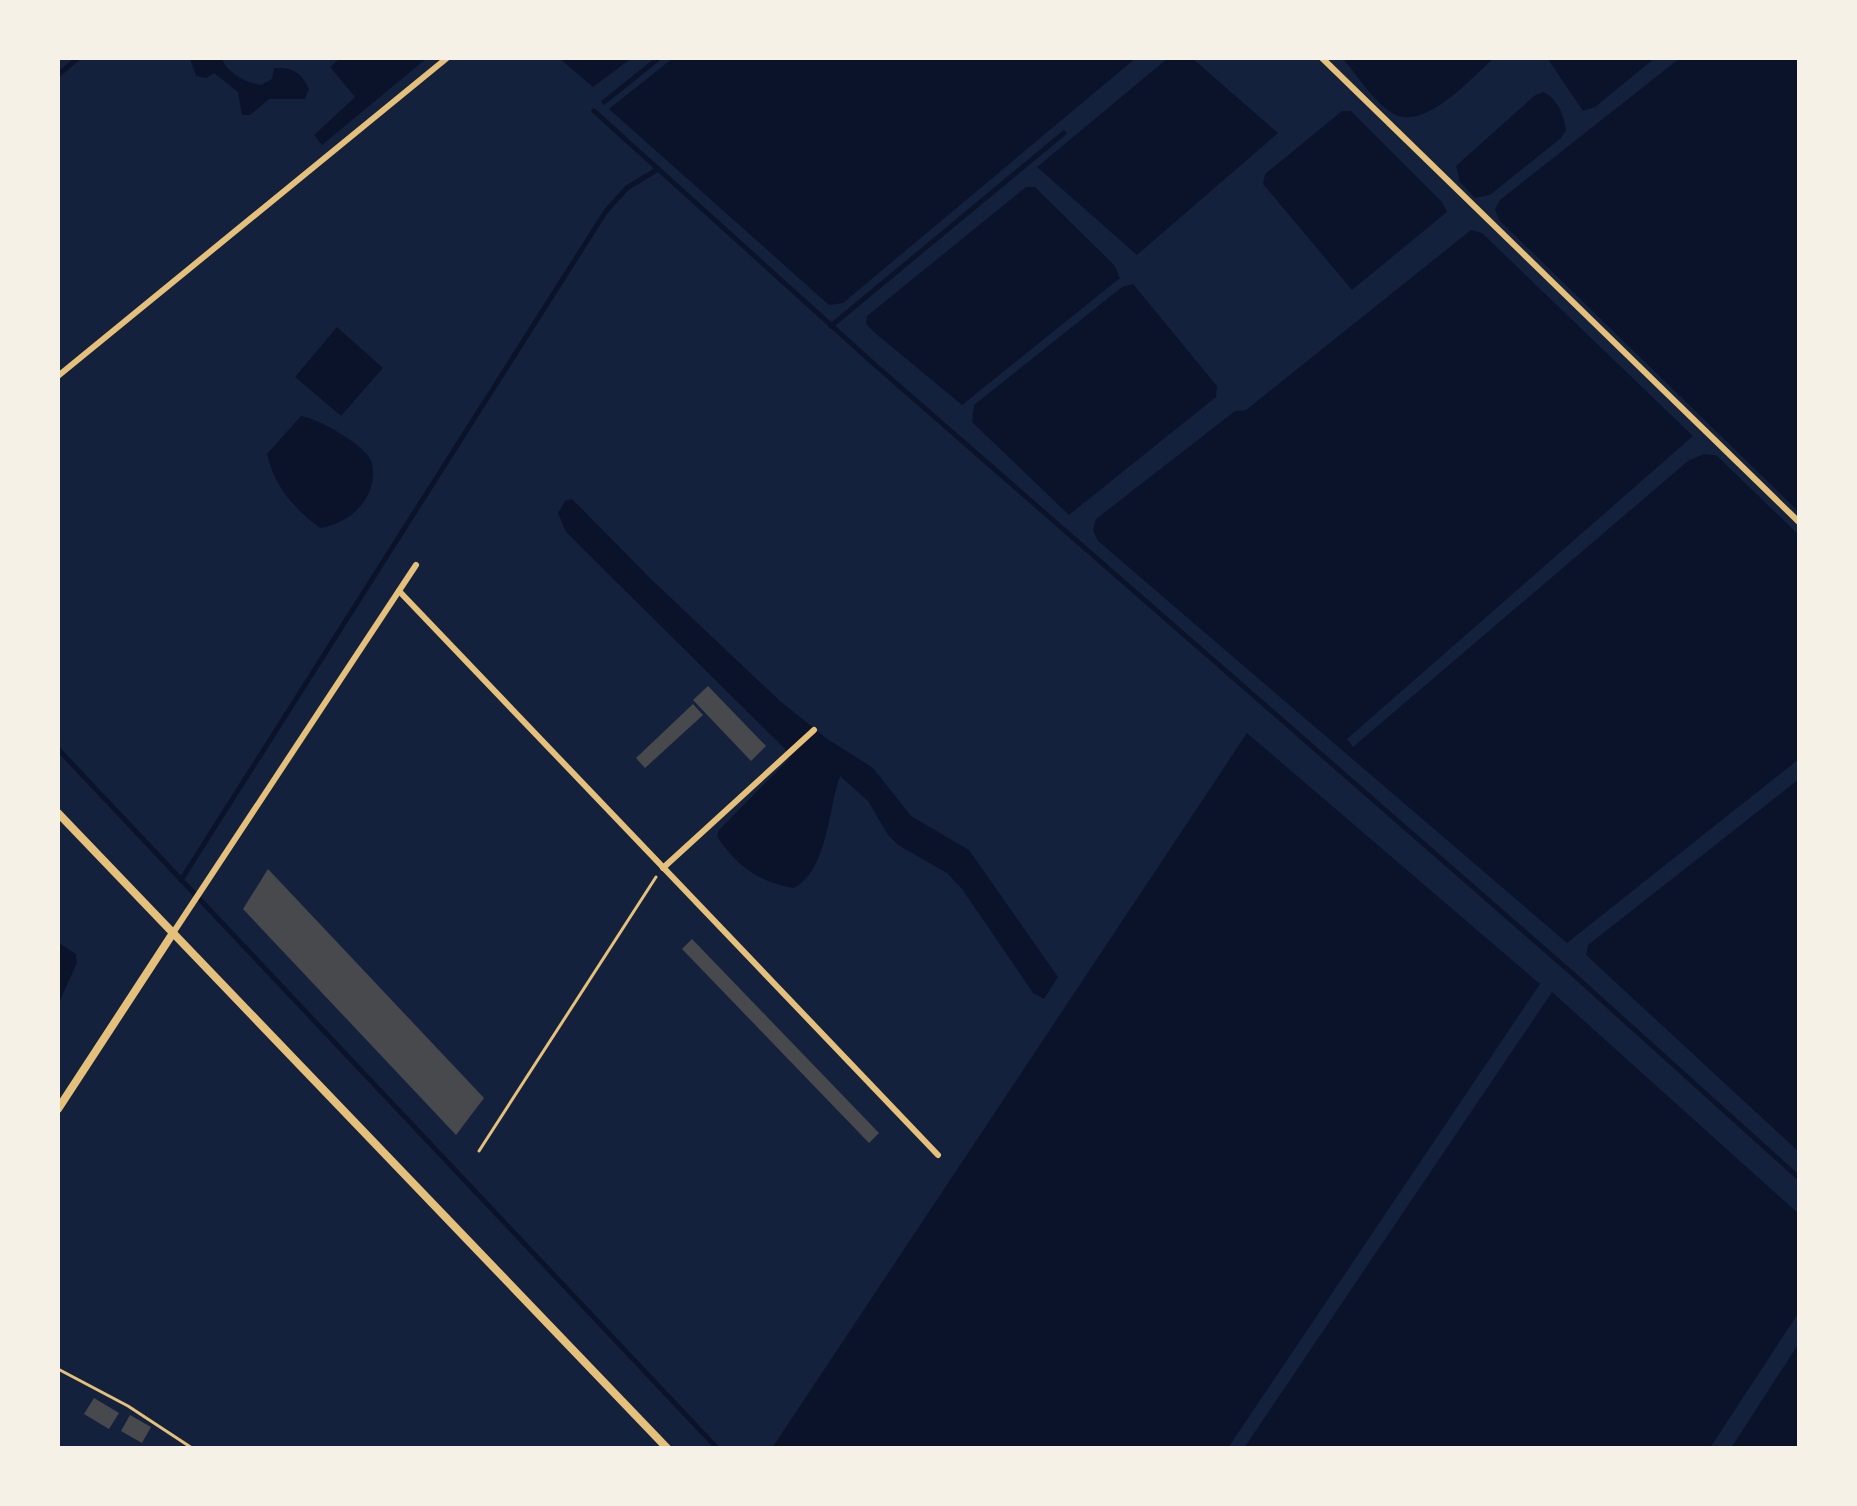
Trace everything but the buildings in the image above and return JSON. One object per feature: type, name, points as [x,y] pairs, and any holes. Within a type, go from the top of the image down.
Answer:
[{"type":"street","points":[[58,813],[667,1448]]},
{"type":"street","points":[[58,1109],[173,933]]},
{"type":"lane","points":[[58,376],[447,58]]},
{"type":"lane","points":[[1322,58],[1799,522]]},
{"type":"lane","points":[[173,933],[416,565]]},
{"type":"lane","points":[[399,591],[938,1155]]},
{"type":"lane","points":[[663,868],[814,730]]},
{"type":"path","points":[[479,1151],[639,898],[663,868]]},
{"type":"path","points":[[58,1369],[128,1406],[192,1448]]},
{"type":"water","points":[[190,58],[221,58],[228,69],[238,76],[261,85],[272,79],[274,68],[286,68],[303,78],[309,89],[305,99],[269,99],[250,115],[242,115],[238,92],[214,73],[206,78],[196,76]]},
{"type":"water","points":[[340,58],[427,58],[322,145],[314,135],[355,97],[330,67]]},
{"type":"water","points":[[559,58],[632,58],[593,87]]},
{"type":"water","points":[[673,58],[1136,58],[843,303],[829,305],[609,109]]},
{"type":"water","points":[[1168,58],[1192,58],[1278,133],[1137,255],[1037,167]]},
{"type":"water","points":[[1342,58],[1494,58],[1432,110],[1405,117],[1392,113],[1378,102]]},
{"type":"water","points":[[1547,58],[1655,58],[1595,107],[1583,111]]},
{"type":"water","points":[[1680,58],[1799,58],[1799,512],[1499,220],[1495,209],[1500,200]]},
{"type":"water","points":[[1543,92],[1552,98],[1562,113],[1566,130],[1561,138],[1490,195],[1475,198],[1460,182],[1456,166],[1534,96]]},
{"type":"water","points":[[1342,111],[1351,111],[1442,202],[1447,212],[1352,290],[1263,184],[1265,174]]},
{"type":"water","points":[[1026,187],[1035,187],[1114,265],[1120,278],[962,405],[875,333],[866,324],[867,316]]},
{"type":"water","points":[[1471,230],[1482,233],[1693,436],[1347,739],[1353,747],[1688,461],[1704,454],[1716,455],[1799,535],[1799,759],[1567,943],[1098,541],[1093,530],[1096,519],[1235,411],[1246,410]]},
{"type":"water","points":[[1133,284],[1217,386],[1216,397],[1069,515],[972,422],[974,405],[1122,287]]},
{"type":"water","points":[[337,327],[383,368],[341,416],[295,377]]},
{"type":"water","points":[[301,416],[341,434],[361,449],[372,463],[371,487],[360,507],[342,521],[320,528],[286,496],[267,454]]},
{"type":"water","points":[[572,499],[780,701],[826,738],[873,768],[911,816],[969,850],[1058,977],[1044,999],[1033,993],[962,889],[947,873],[898,845],[888,835],[868,801],[840,776],[825,838],[814,868],[794,888],[759,877],[732,856],[717,836],[719,830],[789,759],[785,749],[566,532],[558,513],[565,501]]},
{"type":"water","points":[[1247,733],[1540,984],[1228,1448],[772,1448]]},
{"type":"water","points":[[1799,779],[1799,1152],[1586,955],[1588,945]]},
{"type":"water","points":[[58,942],[76,954],[77,963],[58,1005]]},
{"type":"water","points":[[1552,992],[1799,1214],[1799,1312],[1710,1448],[1244,1448]]},
{"type":"water","points":[[1799,1343],[1799,1448],[1731,1448]]},
{"type":"waterway","points":[[58,75],[78,58]]},
{"type":"waterway","points":[[604,102],[659,58]]},
{"type":"waterway","points":[[594,111],[874,364],[1574,975],[1799,1178]]},
{"type":"waterway","points":[[831,326],[1064,133]]},
{"type":"waterway","points":[[181,880],[606,211],[627,188],[658,169]]},
{"type":"waterway","points":[[58,749],[717,1448]]}]
